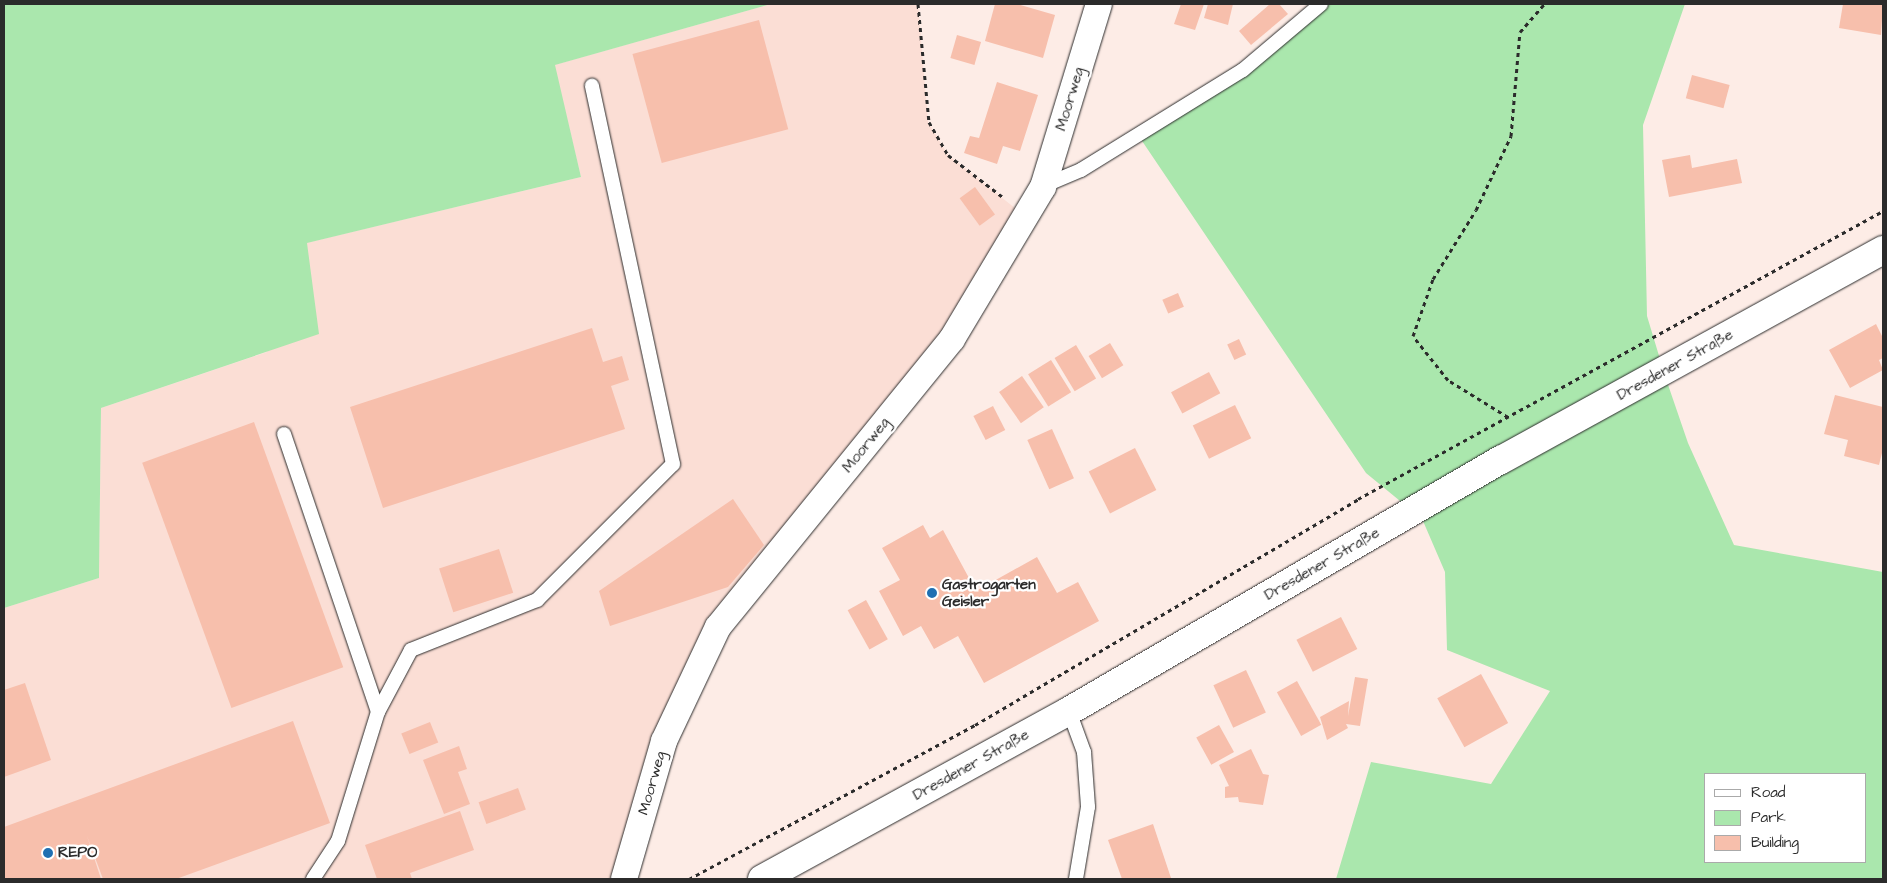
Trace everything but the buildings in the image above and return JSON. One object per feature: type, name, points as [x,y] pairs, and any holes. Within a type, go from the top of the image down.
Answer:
[{"type":"main road","name":"Dresdener Straße","points":[[762,879],[1069,710],[1501,460],[1883,250]]},
{"type":"street","name":"Moorweg","points":[[624,879],[664,741],[718,627],[952,339],[1043,187],[1099,4]]},
{"type":"lane","points":[[1043,187],[1081,170],[1243,70],[1321,4]]},
{"type":"lane","points":[[313,879],[338,841],[378,712],[411,650],[537,600],[673,464],[592,86]]},
{"type":"lane","points":[[284,434],[378,712]]},
{"type":"lane","points":[[1069,710],[1084,752],[1088,807],[1076,879]]},
{"type":"path","points":[[918,4],[929,122],[948,155],[1026,215]]},
{"type":"path","points":[[1508,417],[1448,380],[1412,336],[1433,279],[1476,210],[1511,136],[1520,32],[1544,4]]},
{"type":"path","points":[[689,879],[975,725],[1358,499],[1883,212]]},
{"type":"shaded area","points":[[771,4],[918,4],[928,122],[948,155],[1025,216],[952,339],[717,626],[623,879],[4,879],[4,608],[99,578],[101,408],[267,352],[306,243],[581,177],[554,65]]},
{"type":"green space","points":[[4,4],[771,4],[555,65],[581,177],[307,243],[319,334],[101,408],[99,578],[4,608]]},
{"type":"green space","points":[[1321,4],[1685,4],[1643,125],[1647,316],[1663,369],[1411,510],[1366,473],[1138,135],[1243,70]]},
{"type":"green space","points":[[1664,373],[1688,443],[1734,545],[1883,572],[1883,879],[1336,879],[1371,762],[1491,784],[1550,691],[1447,650],[1445,572],[1423,521]]},
{"type":"place","name":"Gastrogarten Geisler","points":[[932,593]]},
{"type":"place","name":"REPO","points":[[48,853]]}]
